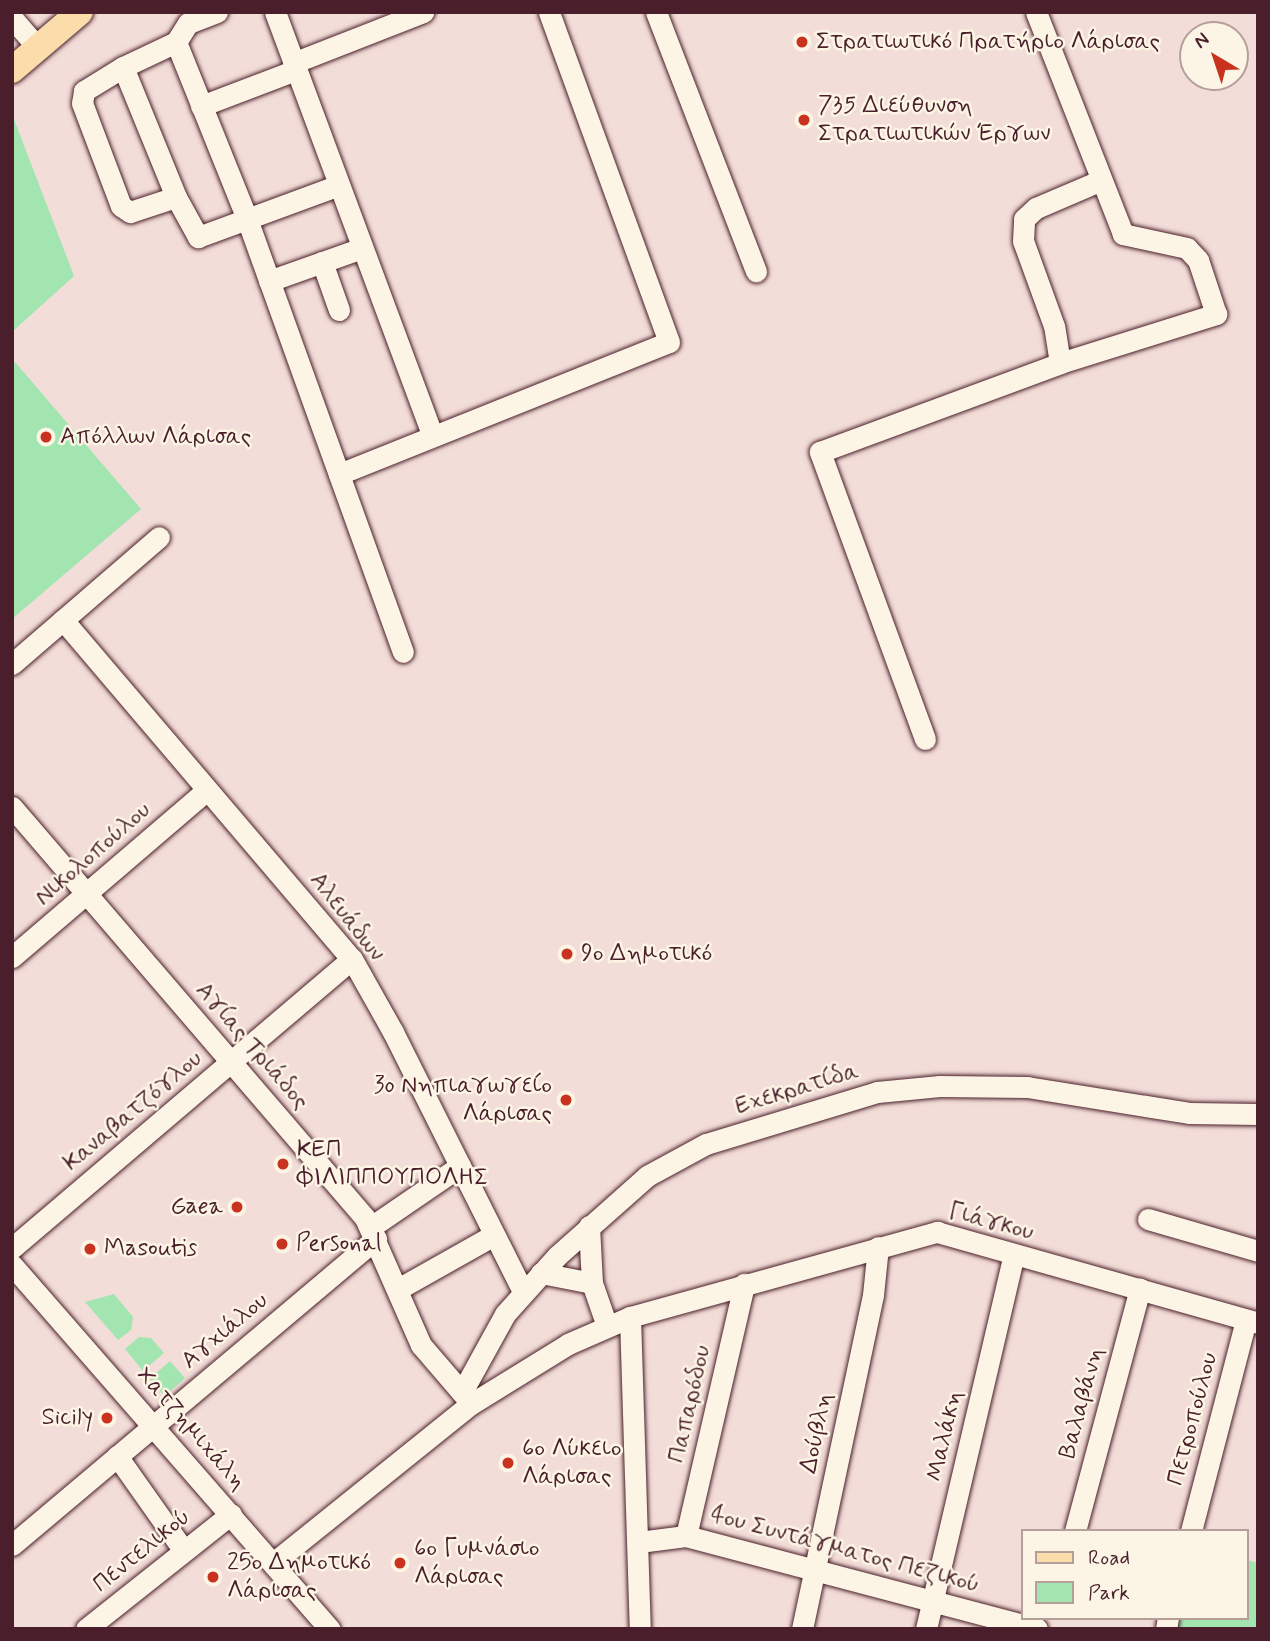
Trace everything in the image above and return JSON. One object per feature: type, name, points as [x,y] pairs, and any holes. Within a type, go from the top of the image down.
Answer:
[{"type":"main road","points":[[12,70],[80,12]]},
{"type":"street","points":[[176,197],[130,212],[121,206],[82,103],[84,91],[176,42],[188,23],[218,12]]},
{"type":"street","points":[[275,12],[433,436]]},
{"type":"street","points":[[201,106],[423,12]]},
{"type":"street","points":[[339,474],[669,342],[549,12]]},
{"type":"street","points":[[656,12],[755,271]]},
{"type":"street","points":[[925,739],[820,452],[1060,363],[1216,314],[1198,260],[1187,248],[1123,234],[1099,181],[1036,12]]},
{"type":"street","points":[[12,18],[38,48]]},
{"type":"street","points":[[176,42],[247,219],[403,652]]},
{"type":"street","points":[[123,68],[176,197],[198,237],[339,185]]},
{"type":"street","points":[[1060,363],[1054,326],[1023,241],[1024,219],[1036,208],[1099,181]]},
{"type":"street","points":[[269,281],[362,248]]},
{"type":"street","points":[[322,262],[339,310]]},
{"type":"street","points":[[12,664],[159,537]]},
{"type":"street","name":"Αλευάδων","points":[[63,620],[352,959],[523,1292]]},
{"type":"street","name":"Νικολοπούλου","points":[[12,957],[208,790]]},
{"type":"street","name":"Αγίας Τριάδος","points":[[12,807],[231,1062],[373,1233],[421,1345],[466,1398]]},
{"type":"street","name":"Καναβατζόγλου","points":[[12,1248],[352,959]]},
{"type":"street","name":"Εχεκρατίδα","points":[[466,1398],[479,1354],[523,1292],[589,1226],[673,1159],[740,1133],[877,1092],[940,1086],[1027,1087],[1189,1113],[1258,1114]]},
{"type":"street","name":"Αγχιάλου","points":[[12,1545],[153,1426],[373,1233],[460,1167]]},
{"type":"street","points":[[1148,1219],[1258,1251]]},
{"type":"street","points":[[589,1226],[592,1283],[607,1326]]},
{"type":"street","name":"Γιάγκου","points":[[273,1563],[466,1398],[568,1344],[631,1317],[937,1232],[1252,1322]]},
{"type":"street","points":[[398,1289],[492,1236]]},
{"type":"street","name":"Δούβλη","points":[[802,1629],[873,1295],[878,1247]]},
{"type":"street","name":"Μαλάκη","points":[[926,1629],[1014,1255]]},
{"type":"street","name":"Χατζημιχάλη","points":[[12,1265],[330,1629]]},
{"type":"street","points":[[541,1273],[592,1283]]},
{"type":"street","name":"Παπαρόδου","points":[[686,1536],[744,1284]]},
{"type":"street","name":"Βαλαβάνη","points":[[1075,1529],[1140,1289]]},
{"type":"street","points":[[631,1317],[640,1629]]},
{"type":"street","name":"Πετροπούλου","points":[[1192,1529],[1252,1322]]},
{"type":"street","points":[[117,1456],[184,1551]]},
{"type":"street","name":"Πεντελικού","points":[[86,1629],[230,1514]]},
{"type":"street","name":"4ου Συντάγματος Πεζικού","points":[[639,1542],[686,1536],[1037,1629]]},
{"type":"green space","points":[[12,114],[74,276],[12,332]]},
{"type":"green space","name":"Απόλλων Λάρισας","points":[[15,362],[141,509],[12,619],[12,364]]},
{"type":"green space","points":[[114,1294],[133,1317],[131,1330],[118,1340],[85,1302]]},
{"type":"green space","points":[[139,1337],[151,1338],[164,1353],[143,1371],[125,1349]]},
{"type":"green space","points":[[170,1361],[185,1378],[165,1396],[150,1379]]},
{"type":"green space","points":[[1249,1561],[1258,1563],[1258,1629],[1177,1629],[1179,1620],[1249,1620]]},
{"type":"place","name":"Στρατιωτικό Πρατήριο Λάρισας","points":[[802,42]]},
{"type":"place","name":"735 Διεύθυνση Στρατιωτικών Έργων","points":[[804,120]]},
{"type":"place","name":"Απόλλων Λάρισας","points":[[46,437]]},
{"type":"place","name":"9ο Δημοτικό","points":[[567,954]]},
{"type":"place","name":"3o Νηπιαγωγείο Λάρισας","points":[[566,1100]]},
{"type":"place","name":"ΚΕΠ ΦΙΛΙΠΠΟΥΠΟΛΗΣ","points":[[283,1164]]},
{"type":"place","name":"Gaea","points":[[237,1207]]},
{"type":"place","name":"Personal","points":[[282,1244]]},
{"type":"place","name":"Masoutis","points":[[90,1249]]},
{"type":"place","name":"Sicily","points":[[107,1418]]},
{"type":"place","name":"6ο Λύκειο Λάρισας","points":[[508,1463]]},
{"type":"place","name":"6ο Γυμνάσιο Λάρισας","points":[[400,1563]]},
{"type":"place","name":"25ο Δημοτικό Λάρισας","points":[[213,1577]]}]
